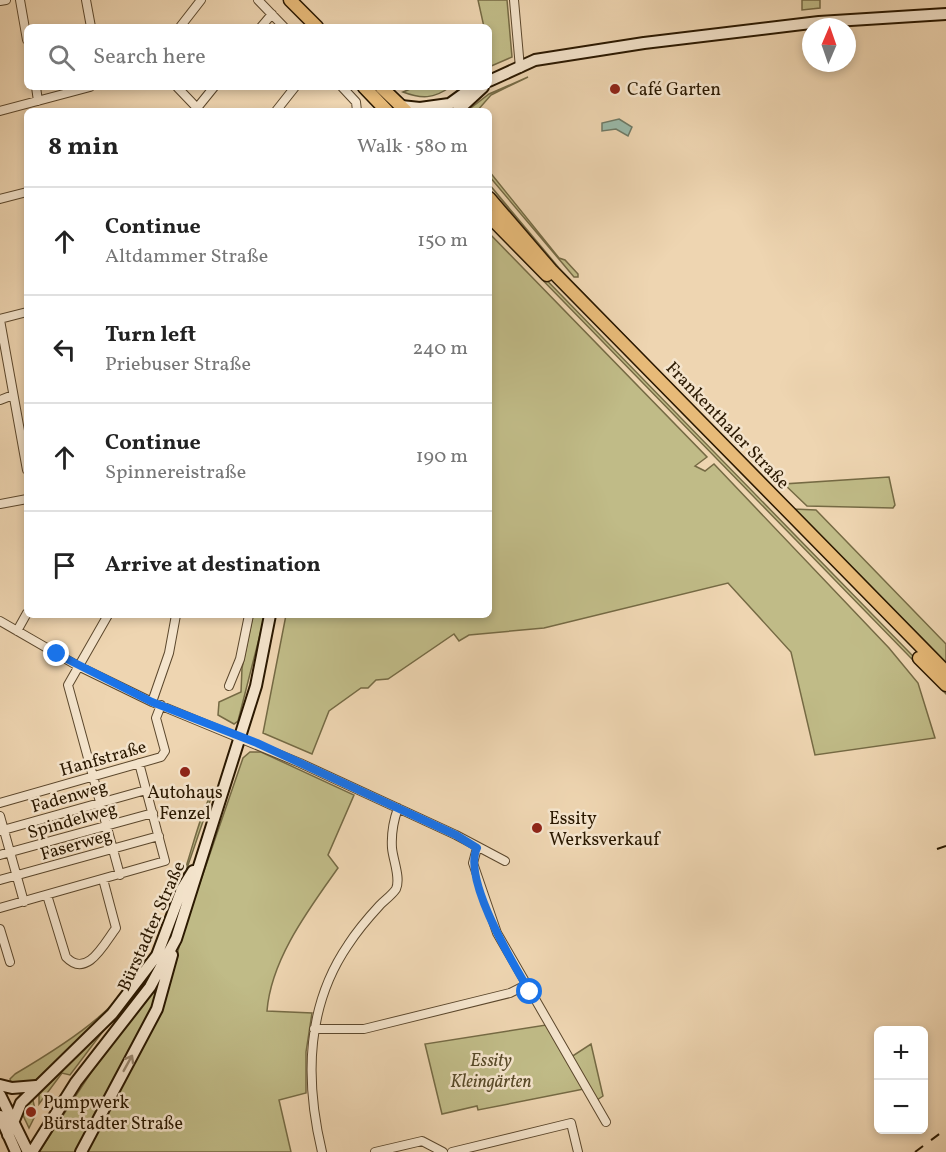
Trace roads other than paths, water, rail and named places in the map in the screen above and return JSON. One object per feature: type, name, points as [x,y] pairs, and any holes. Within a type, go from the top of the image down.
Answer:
[{"type":"main road","points":[[279,0],[303,24]]},
{"type":"main road","points":[[290,0],[314,24]]},
{"type":"main road","points":[[492,80],[535,60],[709,34],[828,22],[946,14]]},
{"type":"main road","points":[[367,90],[382,108]]},
{"type":"main road","points":[[384,90],[404,108],[420,108]]},
{"type":"main road","points":[[450,108],[470,90]]},
{"type":"main road","points":[[451,108],[478,90]]},
{"type":"main road","name":"Frankenthaler Straße","points":[[492,201],[551,270],[946,672]]},
{"type":"main road","name":"Frankenthaler Straße","points":[[492,219],[946,685]]},
{"type":"main road","name":"Bürstadter Straße","points":[[30,1152],[58,1108],[132,1006],[150,987],[176,939],[199,860],[241,737],[262,662],[269,618]]},
{"type":"main road","name":"Bürstadter Straße","points":[[132,1006],[158,954],[182,889],[199,860]]},
{"type":"main road","points":[[81,1152],[157,1009],[166,983],[176,939]]},
{"type":"main road","points":[[8,1135],[21,1103],[112,1014],[158,954]]},
{"type":"main road","points":[[0,1085],[12,1088],[36,1086]]},
{"type":"main road","points":[[0,1095],[30,1152]]},
{"type":"main road","points":[[0,1116],[16,1152]]},
{"type":"street","points":[[0,1],[6,0]]},
{"type":"street","points":[[20,0],[24,24]]},
{"type":"street","points":[[86,0],[90,24]]},
{"type":"street","points":[[182,24],[201,0]]},
{"type":"street","points":[[258,0],[281,24]]},
{"type":"street","points":[[514,0],[520,68]]},
{"type":"street","points":[[264,24],[272,14]]},
{"type":"street","points":[[36,90],[38,101]]},
{"type":"street","points":[[0,111],[79,90]]},
{"type":"street","points":[[180,90],[198,108]]},
{"type":"street","points":[[200,108],[212,90]]},
{"type":"street","points":[[278,108],[293,90]]},
{"type":"street","points":[[345,90],[356,102],[358,108]]},
{"type":"street","points":[[0,199],[24,193]]},
{"type":"street","points":[[24,313],[0,319],[13,395],[24,435]]},
{"type":"street","points":[[0,399],[13,395]]},
{"type":"street","points":[[0,504],[24,500]]},
{"type":"street","points":[[17,631],[24,618]]},
{"type":"street","points":[[106,618],[68,688],[120,874]]},
{"type":"street","points":[[152,702],[169,653],[175,618]]},
{"type":"street","points":[[229,686],[240,659],[248,618]]},
{"type":"street","points":[[0,621],[78,666],[152,702],[241,737],[456,835],[505,861]]},
{"type":"street","name":"Hanfstraße","points":[[0,803],[161,757],[165,751],[156,718],[161,705]]},
{"type":"street","points":[[0,908],[165,861],[139,763]]},
{"type":"street","name":"Fadenweg","points":[[2,830],[146,790]]},
{"type":"street","points":[[322,1152],[310,1086],[314,1029],[330,975],[346,947],[368,918],[395,890],[398,883],[392,846],[392,822],[398,808]]},
{"type":"street","name":"Spindelweg","points":[[0,855],[153,813]]},
{"type":"street","points":[[0,816],[2,830],[24,902]]},
{"type":"street","name":"Faserweg","points":[[0,880],[159,836]]},
{"type":"street","points":[[477,848],[473,863],[486,906],[526,985],[606,1122]]},
{"type":"street","points":[[47,895],[66,957],[74,965],[81,966],[92,959],[116,928],[103,879]]},
{"type":"street","points":[[0,928],[10,963]]},
{"type":"street","points":[[314,1029],[364,1029],[510,993],[526,985]]},
{"type":"street","points":[[452,1152],[571,1123],[578,1152]]},
{"type":"street","points":[[375,1152],[422,1141],[443,1152]]},
{"type":"railway","points":[[937,849],[946,846]]},
{"type":"railway","points":[[915,1152],[946,1129]]},
{"type":"place","name":"Café Garten","points":[[615,89]]},
{"type":"place","name":"Autohaus Fenzel","points":[[185,772]]},
{"type":"place","name":"Essity Werksverkauf","points":[[537,828]]},
{"type":"place","name":"Pumpwerk Bürstadter Straße","points":[[31,1112]]},
{"type":"park label","name":"Essity Kleingärten","points":[[491,1070]]}]
